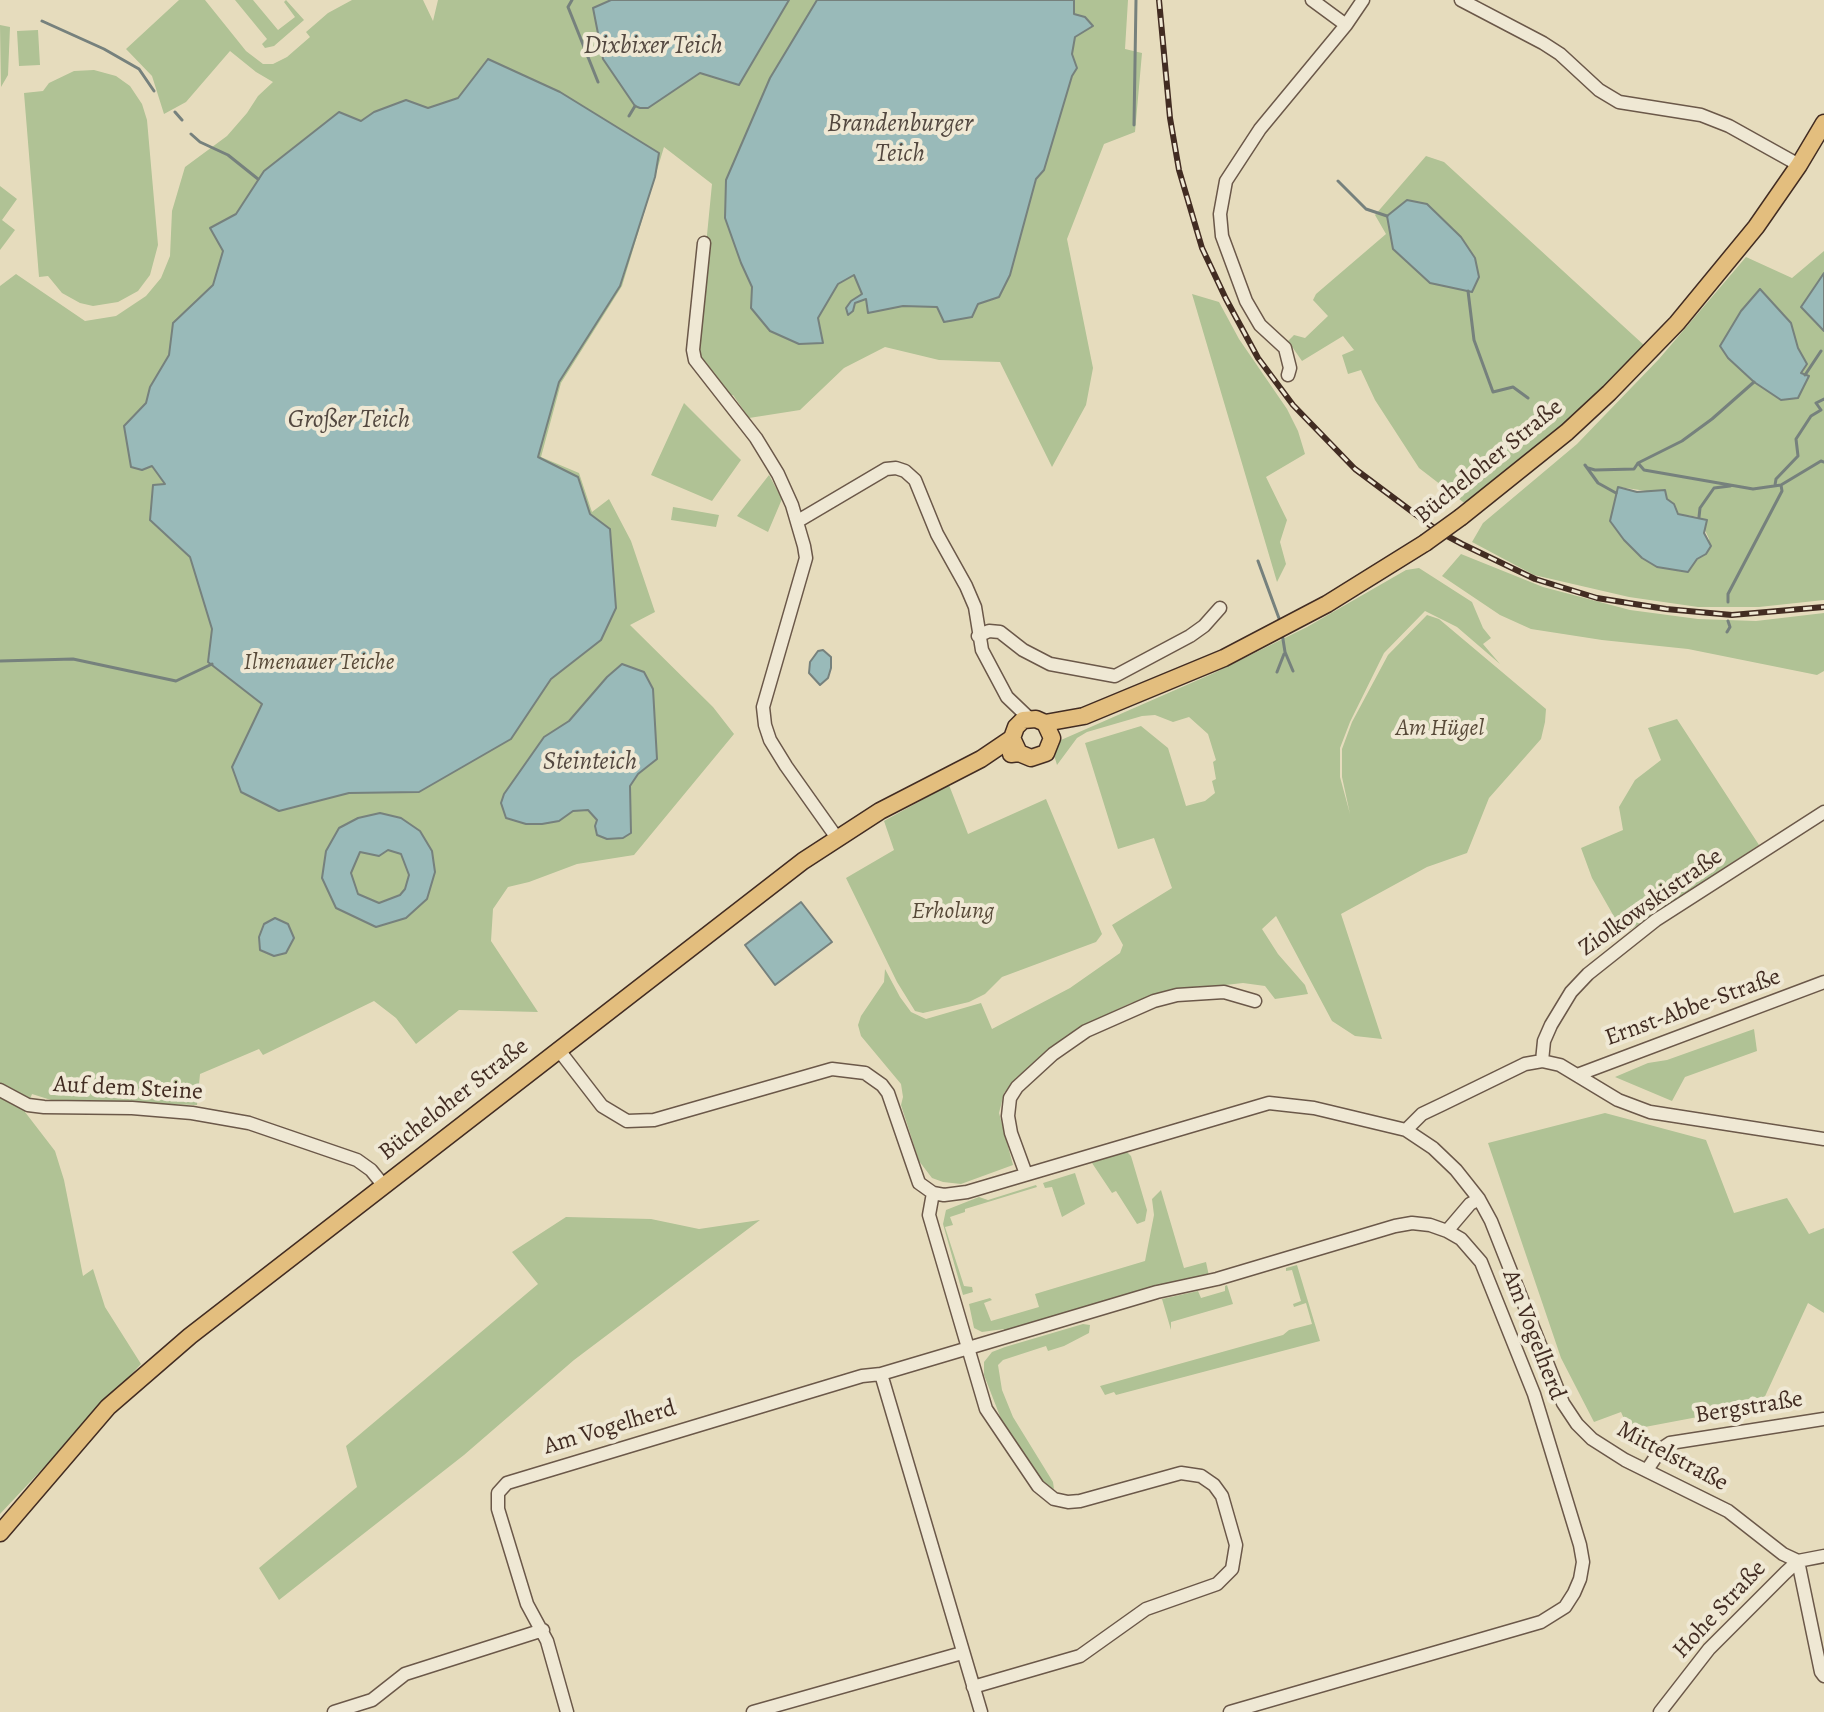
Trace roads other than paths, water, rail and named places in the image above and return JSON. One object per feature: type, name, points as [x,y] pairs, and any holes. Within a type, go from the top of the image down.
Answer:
[{"type":"main road","name":"Bücheloher Straße","points":[[0,1533],[80,1437],[136,1380],[755,896],[837,838],[900,800],[1029,733],[1084,716],[1183,676],[1302,618],[1425,543],[1543,454],[1651,351],[1734,255],[1799,165],[1824,123]]},
{"type":"street","points":[[1312,0],[1346,25]]},
{"type":"street","points":[[1288,375],[1290,368],[1285,348],[1260,325],[1246,301],[1222,236],[1220,214],[1226,181],[1244,151],[1363,0]]},
{"type":"street","points":[[1461,0],[1539,40],[1560,54],[1599,90],[1619,102],[1701,115],[1729,126],[1799,165]]},
{"type":"street","points":[[704,243],[693,350],[695,360],[756,438],[778,474],[798,521],[806,558],[763,707],[765,725],[786,766],[837,838]]},
{"type":"street","points":[[798,521],[886,469],[905,471],[915,480],[937,534],[975,607],[982,650],[1029,733]]},
{"type":"street","points":[[978,636],[989,631],[1000,632],[1023,650],[1050,664],[1115,676],[1190,636],[1220,608]]},
{"type":"street","name":"Ziolkowskistraße","points":[[1542,1061],[1544,1041],[1551,1025],[1571,992],[1588,974],[1656,920],[1824,812]]},
{"type":"street","name":"Ernst-Abbe-Straße","points":[[1577,1075],[1824,982]]},
{"type":"street","points":[[1026,1174],[1011,1133],[1008,1116],[1010,1098],[1017,1087],[1053,1054],[1086,1031],[1154,1001],[1177,995],[1224,992],[1255,1001]]},
{"type":"street","points":[[558,1049],[602,1106],[627,1121],[662,1119],[832,1069],[858,1070],[875,1079],[888,1093],[919,1183],[933,1193],[955,1194],[1269,1103],[1314,1108],[1406,1130],[1422,1114],[1525,1064],[1542,1061],[1560,1065],[1618,1100],[1650,1112],[1824,1139]]},
{"type":"street","name":"Auf dem Steine","points":[[0,1090],[28,1105],[162,1110],[249,1123],[357,1160],[371,1170],[384,1186]]},
{"type":"street","name":"Mittelstraße","points":[[1406,1130],[1433,1148],[1479,1199],[1491,1221],[1563,1403],[1592,1439],[1728,1511],[1783,1554],[1798,1561]]},
{"type":"street","points":[[933,1193],[929,1215],[986,1409],[1045,1494],[1061,1501],[1080,1501],[1181,1473],[1201,1476],[1214,1485],[1222,1496],[1236,1545],[1232,1569],[1217,1584],[1146,1609],[1080,1656],[973,1687]]},
{"type":"street","points":[[1447,1231],[1470,1204],[1479,1199]]},
{"type":"street","name":"Am Vogelherd","points":[[567,1712],[543,1630],[527,1604],[498,1509],[498,1493],[507,1483],[846,1381],[881,1374],[1157,1292],[1223,1278],[1395,1226],[1412,1223],[1447,1231],[1461,1239],[1481,1262],[1534,1394],[1580,1545],[1583,1562],[1576,1589],[1565,1607],[1541,1622],[1230,1712]]},
{"type":"street","points":[[881,1374],[981,1712]]},
{"type":"street","name":"Bergstraße","points":[[1647,1470],[1661,1449],[1670,1443],[1824,1419]]},
{"type":"street","name":"Hohe Straße","points":[[1660,1712],[1709,1649],[1798,1561],[1824,1556]]},
{"type":"street","points":[[1798,1561],[1824,1676]]},
{"type":"street","points":[[334,1712],[372,1700],[405,1674],[543,1630]]},
{"type":"street","points":[[753,1712],[962,1653]]},
{"type":"water","name":"Dixbixer Teich","points":[[611,0],[789,0],[739,85],[700,73],[648,108],[640,108],[635,106],[603,59],[593,8]]},
{"type":"water","name":"Brandenburger Teich","points":[[817,0],[1074,0],[1074,14],[1085,17],[1093,26],[1075,37],[1072,54],[1077,68],[1044,170],[1036,179],[1010,275],[999,297],[978,304],[972,317],[944,322],[937,307],[903,306],[868,313],[866,299],[855,303],[848,315],[846,308],[862,294],[854,275],[838,284],[818,318],[823,343],[799,344],[770,331],[751,308],[752,287],[725,218],[726,180],[770,78]]},
{"type":"water","name":"Großer Teich","points":[[488,59],[560,92],[659,153],[655,177],[620,286],[559,382],[538,457],[578,477],[590,514],[610,529],[616,608],[601,640],[551,679],[511,739],[419,792],[349,793],[279,811],[241,792],[232,767],[262,704],[208,662],[212,629],[190,557],[150,520],[153,485],[165,484],[152,466],[142,470],[131,467],[124,426],[146,403],[150,387],[169,355],[173,323],[213,285],[223,251],[210,228],[236,214],[264,171],[339,112],[361,121],[374,112],[406,100],[428,108],[458,98]]},
{"type":"water","points":[[1407,200],[1427,204],[1461,237],[1475,258],[1479,277],[1472,292],[1430,283],[1393,249],[1387,216]]},
{"type":"water","points":[[1824,273],[1824,331],[1801,307]]},
{"type":"water","points":[[1760,289],[1791,323],[1798,348],[1807,364],[1801,373],[1809,376],[1798,398],[1781,400],[1754,382],[1728,358],[1720,346],[1741,311]]},
{"type":"water","points":[[1618,487],[1637,492],[1665,490],[1667,499],[1674,504],[1678,514],[1707,520],[1704,533],[1711,546],[1706,554],[1697,559],[1688,572],[1657,567],[1642,558],[1610,521]]},
{"type":"water","points":[[823,650],[831,657],[831,668],[828,678],[820,685],[809,673],[810,662],[818,651]]},
{"type":"water","name":"Steinteich","points":[[622,664],[644,672],[653,689],[657,759],[638,774],[630,786],[631,833],[623,838],[607,839],[597,835],[597,820],[588,810],[573,811],[559,821],[542,824],[526,824],[506,818],[501,803],[504,794],[544,737],[569,721]]},
{"type":"water","points":[[380,813],[401,818],[420,831],[432,851],[435,872],[427,899],[406,918],[376,927],[336,908],[322,878],[326,851],[339,828],[358,818]],"holes":[[[388,850],[401,854],[409,875],[400,895],[379,903],[358,894],[351,873],[360,852],[379,856]]]},
{"type":"water","points":[[801,902],[832,942],[775,985],[745,945]]},
{"type":"water","points":[[275,918],[288,924],[294,938],[286,953],[274,956],[260,950],[259,937],[264,924]]},
{"type":"waterway","points":[[572,0],[568,7],[598,82]]},
{"type":"waterway","points":[[1134,125],[1136,0]]},
{"type":"waterway","points":[[42,21],[104,49],[139,69],[154,91]]},
{"type":"waterway","points":[[629,116],[635,106]]},
{"type":"waterway","points":[[175,112],[182,120]]},
{"type":"waterway","points":[[191,134],[200,142],[228,155],[258,179]]},
{"type":"waterway","points":[[1338,181],[1366,209],[1387,216]]},
{"type":"waterway","points":[[1468,291],[1474,340],[1493,392],[1513,387],[1528,398]]},
{"type":"waterway","points":[[1805,375],[1821,351]]},
{"type":"waterway","points":[[1588,468],[1634,469],[1638,463],[1682,441],[1754,382]]},
{"type":"waterway","points":[[1775,485],[1776,479],[1798,456],[1796,439],[1811,416],[1821,410],[1816,403],[1824,399]]},
{"type":"waterway","points":[[1638,463],[1644,470],[1753,489],[1781,485],[1824,462]]},
{"type":"waterway","points":[[1585,465],[1598,483],[1616,493]]},
{"type":"waterway","points":[[1728,602],[1728,594],[1782,491],[1781,485]]},
{"type":"waterway","points":[[1699,517],[1700,508],[1714,488],[1730,486]]},
{"type":"waterway","points":[[1258,561],[1280,621]]},
{"type":"waterway","points":[[1727,632],[1730,627],[1728,621]]},
{"type":"waterway","points":[[1282,633],[1285,652],[1293,671]]},
{"type":"waterway","points":[[1277,672],[1284,654]]},
{"type":"waterway","points":[[0,661],[73,659],[176,681],[212,664]]},
{"type":"railway","points":[[1159,0],[1170,118],[1179,170],[1202,248],[1258,358],[1293,405],[1355,469],[1438,531],[1462,544],[1535,579],[1597,598],[1732,615],[1824,607]]},
{"type":"park label","name":"Ilmenauer Teiche","points":[[319,663]]},
{"type":"park label","name":"Am Hügel","points":[[1440,729]]},
{"type":"park label","name":"Erholung","points":[[953,912]]}]
